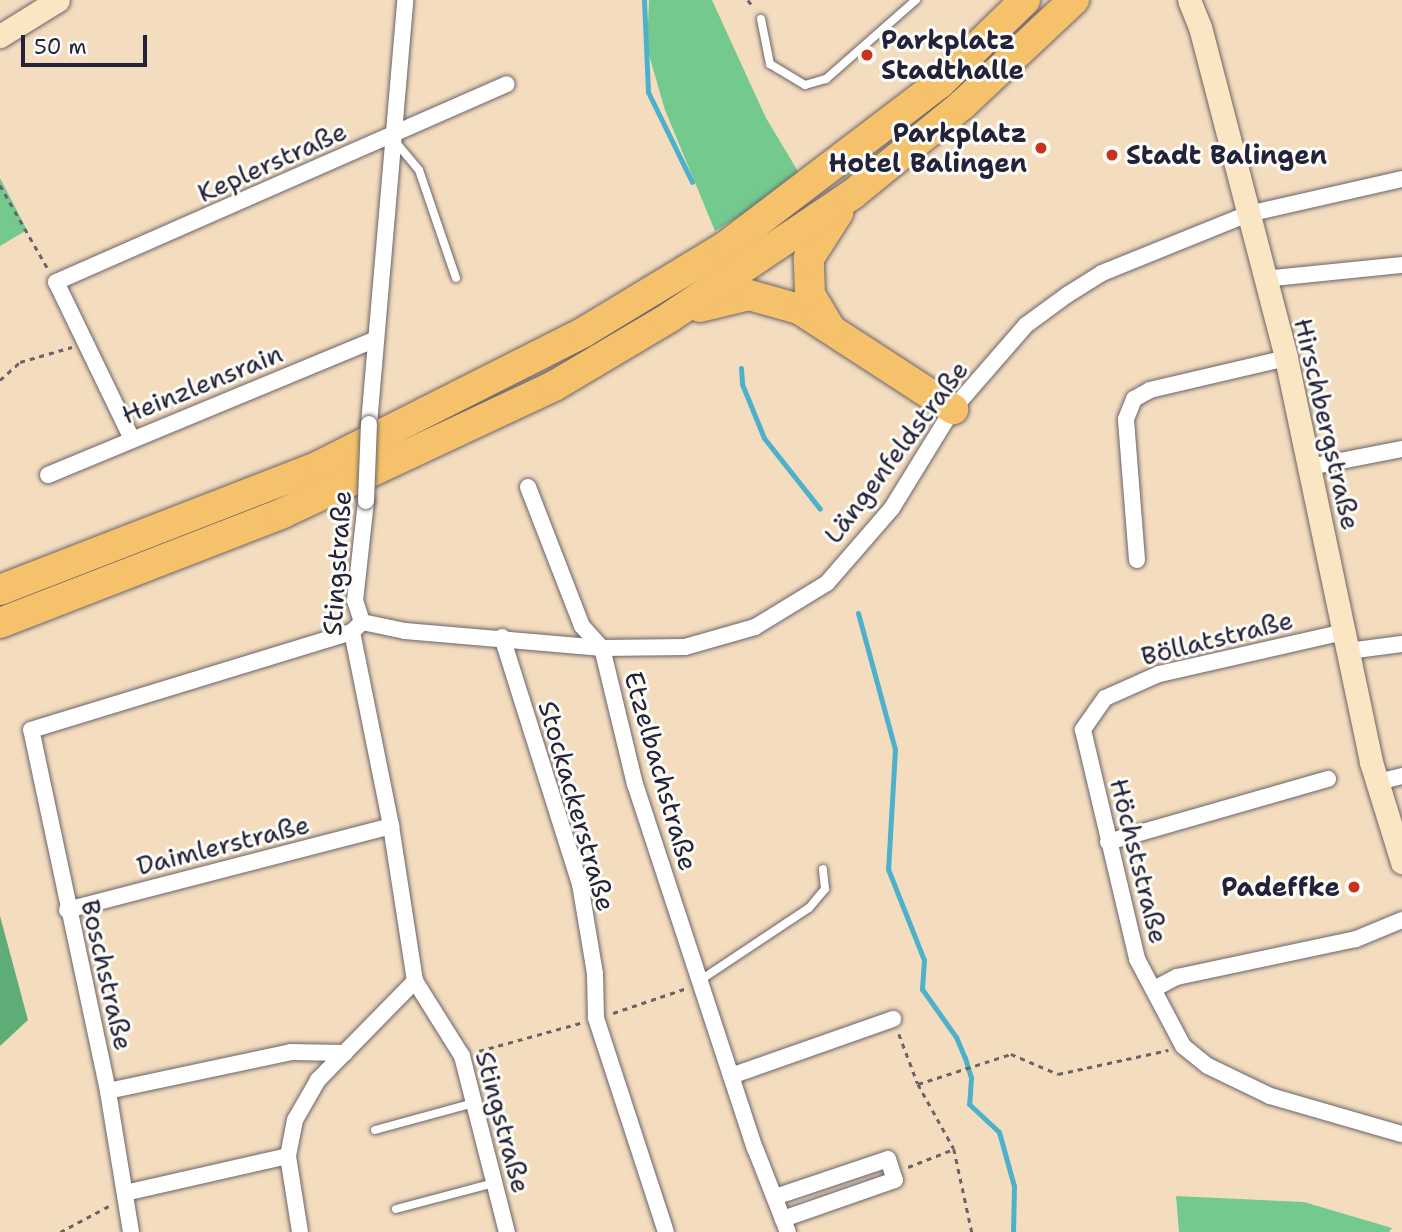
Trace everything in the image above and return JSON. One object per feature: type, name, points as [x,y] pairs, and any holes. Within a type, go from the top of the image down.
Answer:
[{"type":"highway","points":[[0,590],[318,466],[584,332],[726,246],[940,83],[1025,0]]},
{"type":"highway","points":[[0,622],[283,513],[554,386],[670,317],[853,194],[962,104],[1074,0]]},
{"type":"highway","points":[[830,328],[810,295],[809,258],[819,236],[853,194]]},
{"type":"highway","points":[[670,317],[749,295],[799,309],[953,409]]},
{"type":"street","points":[[0,36],[58,0]]},
{"type":"street","name":"Stingstraße","points":[[405,0],[374,340],[366,501],[355,601],[357,627],[415,981],[462,1056],[507,1232]]},
{"type":"street","name":"Hirschbergstraße","points":[[1189,0],[1200,27],[1286,358],[1378,782],[1402,862]]},
{"type":"street","name":"Keplerstraße","points":[[56,282],[391,137],[506,84]]},
{"type":"street","name":"Längenfeldstraße","points":[[357,627],[502,637],[602,648],[685,647],[755,627],[827,583],[892,508],[953,409],[1026,325],[1067,295],[1150,251],[1248,214],[1402,179]]},
{"type":"street","points":[[1264,279],[1402,265]]},
{"type":"street","points":[[56,282],[88,342],[132,439]]},
{"type":"street","name":"Heinzlensrain","points":[[48,475],[374,340]]},
{"type":"street","points":[[1137,560],[1126,419],[1133,399],[1150,390],[1286,358]]},
{"type":"street","points":[[1309,467],[1402,449]]},
{"type":"street","name":"Etzelbachstraße","points":[[528,487],[582,626],[602,648],[635,784],[731,1076],[786,1226],[895,1180],[892,1172]]},
{"type":"street","name":"Boschstraße","points":[[131,1232],[108,1091],[30,730],[357,627]]},
{"type":"street","name":"Stockackerstraße","points":[[502,637],[580,884],[596,974],[596,1018],[666,1232]]},
{"type":"street","name":"Böllatstraße","points":[[1105,698],[1158,674],[1346,642],[1402,644]]},
{"type":"street","name":"Höchststraße","points":[[1105,698],[1083,730],[1137,960],[1182,1046],[1208,1066],[1270,1096],[1402,1134]]},
{"type":"street","points":[[1378,782],[1402,776]]},
{"type":"street","points":[[1108,842],[1328,779]]},
{"type":"street","name":"Daimlerstraße","points":[[67,910],[391,826]]},
{"type":"street","points":[[1154,989],[1177,977],[1356,939],[1402,920]]},
{"type":"street","points":[[300,1232],[288,1156],[295,1120],[318,1080],[415,981]]},
{"type":"street","points":[[731,1076],[893,1019]]},
{"type":"street","points":[[108,1091],[291,1052],[345,1053]]},
{"type":"street","points":[[125,1193],[288,1156]]},
{"type":"street","points":[[775,1197],[888,1159],[892,1172]]},
{"type":"lane","points":[[761,19],[771,64],[805,85],[826,79],[916,0]]},
{"type":"lane","points":[[391,137],[419,170],[456,278]]},
{"type":"lane","points":[[699,981],[809,908],[825,889],[823,869]]},
{"type":"lane","points":[[375,1130],[474,1103]]},
{"type":"lane","points":[[396,1209],[494,1183]]},
{"type":"path","points":[[0,185],[56,282]]},
{"type":"path","points":[[0,380],[20,362],[88,342]]},
{"type":"path","points":[[893,1019],[918,1084],[954,1149],[972,1232]]},
{"type":"path","points":[[918,1084],[984,1066],[1011,1054],[1058,1074],[1182,1046]]},
{"type":"path","points":[[892,1172],[954,1149]]},
{"type":"path","points":[[60,1232],[125,1193]]},
{"type":"green space","points":[[649,0],[712,0],[766,118],[802,178],[715,231],[665,110],[647,48]]},
{"type":"green space","points":[[0,178],[27,230],[0,246]]},
{"type":"green space","points":[[0,916],[28,1020],[0,1046]]},
{"type":"green space","points":[[1176,1196],[1304,1202],[1392,1228],[1389,1232],[1179,1232]]},
{"type":"waterway","points":[[644,0],[648,92],[692,182]]},
{"type":"waterway","points":[[741,368],[742,384],[764,438],[820,509]]},
{"type":"waterway","points":[[858,613],[895,749],[888,869],[924,960],[922,989],[956,1037],[965,1058],[971,1078],[969,1104],[999,1132],[1014,1186],[1013,1232]]},
{"type":"place","name":"Parkplatz Stadthalle","points":[[867,55]]},
{"type":"place","name":"Parkplatz Hotel Balingen","points":[[1041,148]]},
{"type":"place","name":"Stadt Balingen","points":[[1112,155]]},
{"type":"place","name":"Padeffke","points":[[1354,887]]}]
